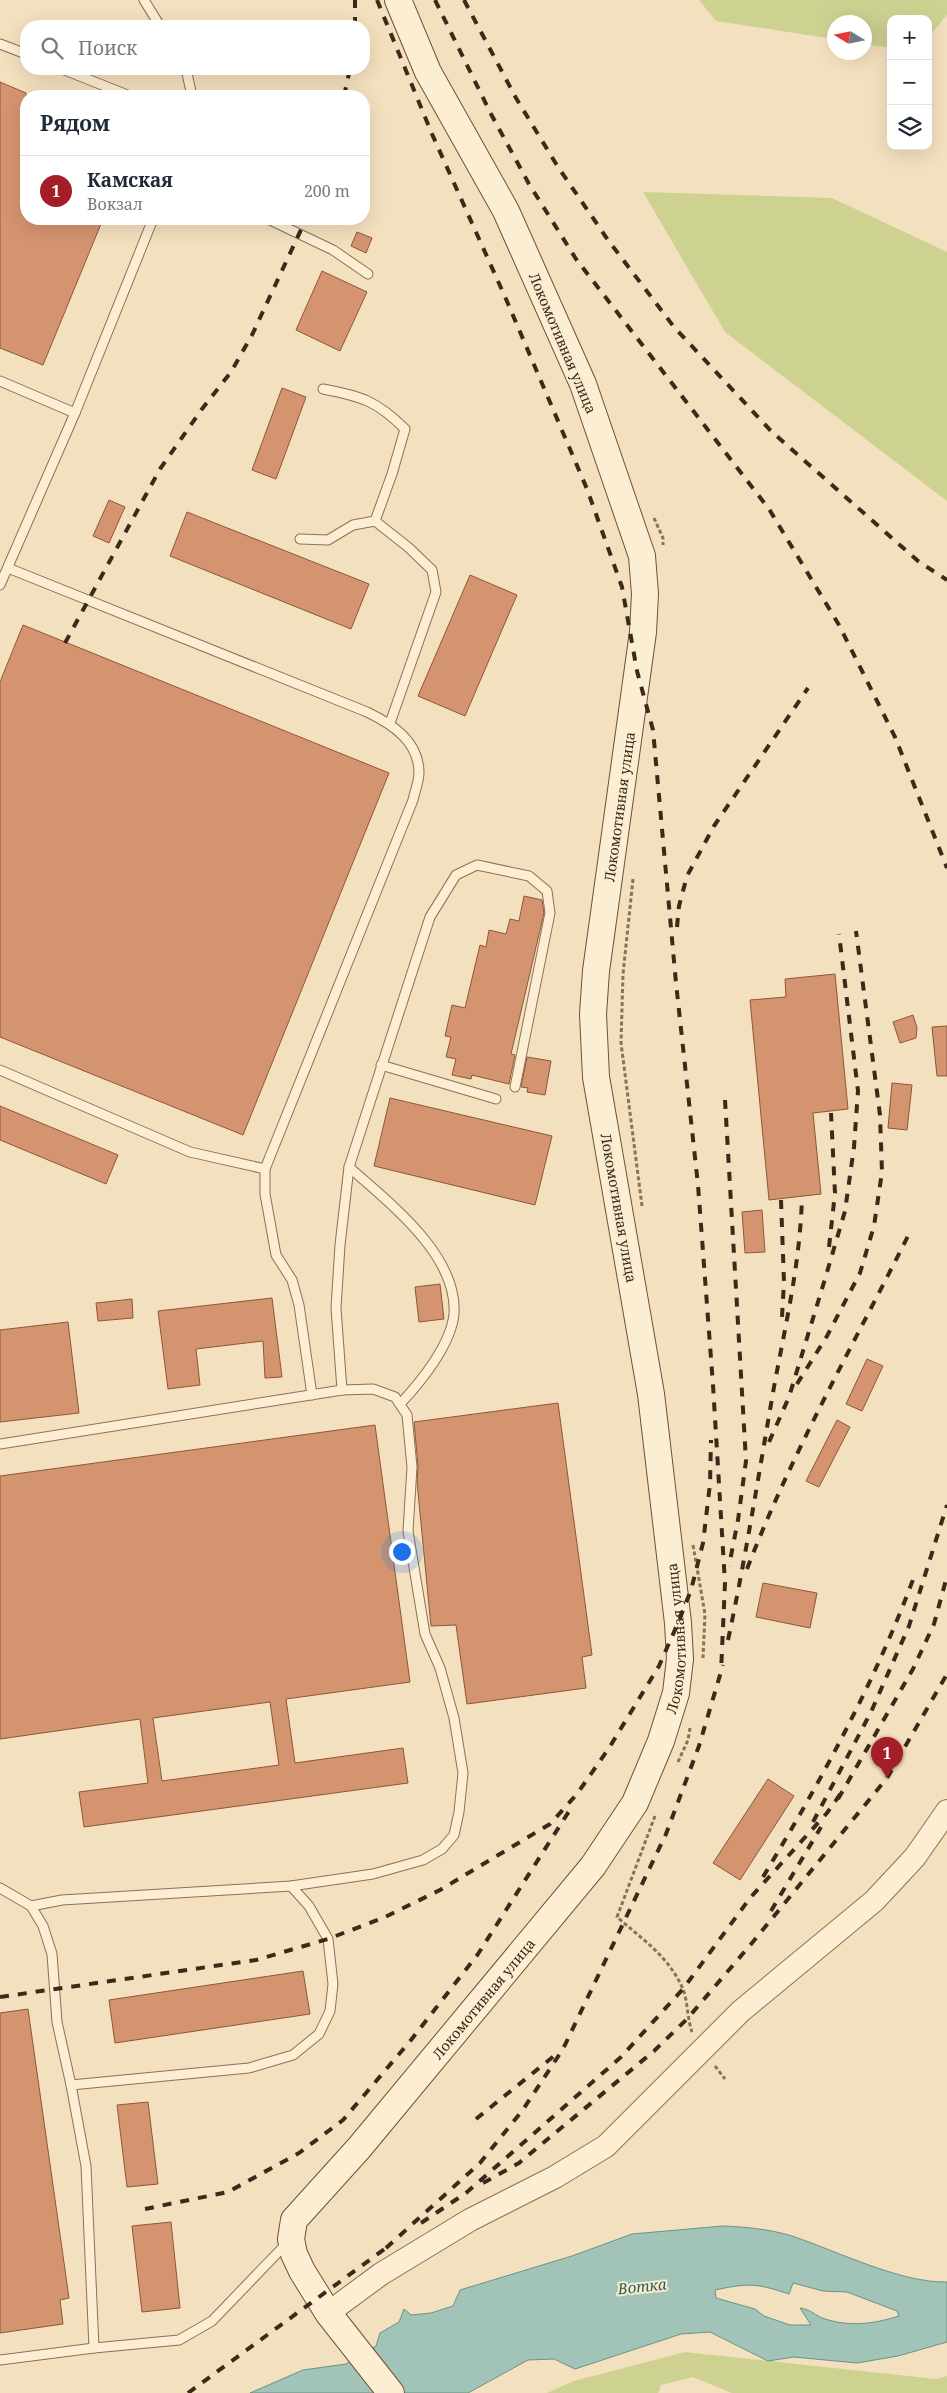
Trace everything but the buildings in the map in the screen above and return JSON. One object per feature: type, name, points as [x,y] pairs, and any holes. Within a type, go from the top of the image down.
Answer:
[{"type":"main road","name":"Локомотивная улица","points":[[291,2239],[294,2220],[371,2133],[593,1866],[635,1802],[661,1741],[676,1693],[680,1658],[669,1544],[651,1394],[596,1077],[593,1014],[596,971],[643,632],[645,594],[642,556],[583,384],[506,211],[428,72],[398,0]]},
{"type":"main road","points":[[291,2239],[294,2254],[302,2271],[333,2319],[391,2393]]},
{"type":"street","points":[[333,2319],[381,2274],[470,2220],[555,2177],[606,2146],[741,2011],[874,1901],[916,1857],[947,1811]]},
{"type":"lane","points":[[144,0],[156,20]]},
{"type":"lane","points":[[0,44],[20,52]]},
{"type":"lane","points":[[77,75],[115,90]]},
{"type":"lane","points":[[187,75],[191,90]]},
{"type":"lane","points":[[0,585],[75,413],[151,225]]},
{"type":"lane","points":[[281,225],[333,250],[368,274]]},
{"type":"lane","points":[[0,381],[75,413]]},
{"type":"lane","points":[[323,389],[359,396],[387,411],[405,429],[392,474],[375,521]]},
{"type":"lane","points":[[300,539],[328,540],[352,525],[375,521]]},
{"type":"lane","points":[[375,521],[432,570],[436,592],[390,723]]},
{"type":"lane","points":[[8,568],[358,708],[390,723],[407,740],[415,754],[419,773],[413,800],[265,1169],[265,1194],[276,1255],[292,1280],[299,1305],[312,1395]]},
{"type":"lane","points":[[342,1390],[336,1308],[340,1245],[349,1168],[430,918],[456,875],[477,865],[529,876],[547,891],[550,913],[515,1087]]},
{"type":"lane","points":[[381,1065],[496,1098]]},
{"type":"lane","points":[[0,1070],[190,1152],[265,1169]]},
{"type":"lane","points":[[349,1168],[388,1202],[427,1242],[443,1267],[453,1294],[454,1316],[442,1347],[424,1378],[400,1404]]},
{"type":"lane","points":[[0,1444],[342,1390],[373,1389],[395,1397],[407,1415],[410,1436],[412,1467],[408,1531],[425,1634],[440,1668],[454,1718],[463,1773],[459,1812],[454,1834],[442,1848],[423,1860],[373,1874],[291,1886],[62,1900],[31,1906]]},
{"type":"lane","points":[[71,2085],[248,2068],[292,2055],[319,2034],[330,2011],[333,1984],[328,1939],[309,1906],[291,1886]]},
{"type":"lane","points":[[0,1888],[31,1906],[43,1926],[52,1954],[57,2022],[86,2166],[94,2348]]},
{"type":"lane","points":[[0,2360],[179,2340],[212,2321],[291,2239]]},
{"type":"path","points":[[651,511],[662,538],[663,547]]},
{"type":"path","points":[[634,871],[623,974],[621,1043],[643,1209]]},
{"type":"path","points":[[692,1542],[705,1614],[702,1660]]},
{"type":"path","points":[[676,1767],[688,1740],[691,1723]]},
{"type":"path","points":[[657,1812],[617,1917],[668,1962],[683,1989],[687,2019],[694,2040],[725,2079]]},
{"type":"green space","points":[[699,0],[947,0],[947,15],[932,33],[932,15],[887,15],[887,47],[872,45],[872,15],[827,15],[827,38],[716,21]]},
{"type":"green space","points":[[643,192],[832,198],[947,252],[947,501],[725,332]]},
{"type":"green space","points":[[685,2352],[936,2379],[947,2376],[947,2393],[732,2393],[693,2377],[661,2385],[658,2393],[547,2393],[574,2381]]},
{"type":"water","name":"Вотка","points":[[723,2226],[766,2230],[792,2236],[889,2272],[929,2281],[947,2282],[947,2342],[898,2356],[857,2363],[794,2357],[768,2361],[710,2332],[681,2334],[575,2369],[554,2359],[528,2360],[468,2393],[250,2393],[303,2370],[346,2364],[376,2346],[380,2333],[399,2322],[404,2309],[411,2315],[431,2313],[453,2306],[460,2290],[572,2256],[632,2234]],"holes":[[[793,2283],[823,2291],[847,2292],[897,2311],[899,2316],[871,2323],[853,2324],[825,2319],[800,2308],[811,2325],[790,2325],[764,2316],[755,2309],[716,2298],[715,2290],[752,2285],[789,2294]]]},
{"type":"railway","points":[[355,0],[355,20]]},
{"type":"railway","points":[[377,0],[432,134],[506,299],[587,489],[622,587],[637,671],[653,730],[676,983],[698,1185],[713,1385],[725,1583],[721,1672]]},
{"type":"railway","points":[[435,0],[491,114],[529,184],[576,259],[769,509],[839,625],[895,737],[947,868]]},
{"type":"railway","points":[[464,0],[516,98],[558,167],[608,240],[674,327],[772,432],[918,561],[947,580]]},
{"type":"railway","points":[[345,90],[349,75]]},
{"type":"railway","points":[[65,643],[160,469],[202,409],[231,372],[252,335],[303,225]]},
{"type":"railway","points":[[677,927],[679,906],[687,876],[714,826],[808,688]]},
{"type":"railway","points":[[797,1384],[827,1336],[860,1273],[874,1226],[882,1172],[880,1115],[856,931]]},
{"type":"railway","points":[[769,1442],[789,1397],[845,1211],[854,1147],[858,1091],[839,934]]},
{"type":"railway","points":[[725,1100],[746,1461],[738,1520],[729,1566]]},
{"type":"railway","points":[[829,1247],[835,1193],[831,1113]]},
{"type":"railway","points":[[728,1640],[792,1293],[801,1222],[802,1197]]},
{"type":"railway","points":[[781,1200],[784,1282],[782,1317]]},
{"type":"railway","points":[[747,1569],[783,1483],[911,1230]]},
{"type":"railway","points":[[0,1997],[256,1960],[328,1939],[385,1917],[440,1890],[550,1824],[577,1794],[609,1748],[659,1666],[678,1623],[691,1590],[703,1543],[710,1484],[711,1440]]},
{"type":"railway","points":[[813,1822],[871,1712],[909,1626],[947,1505]]},
{"type":"railway","points":[[838,1799],[913,1669],[934,1624],[947,1576]]},
{"type":"railway","points":[[763,1877],[806,1804],[846,1730],[882,1655],[914,1577]]},
{"type":"railway","points":[[386,2248],[480,2163],[522,2111],[563,2049],[666,1834],[699,1746],[723,1665]]},
{"type":"railway","points":[[483,2183],[519,2163],[654,2051],[687,2019],[887,1778],[947,1674]]},
{"type":"railway","points":[[421,2223],[466,2193],[621,2057],[683,1989],[750,1898],[827,1813],[841,1793]]},
{"type":"railway","points":[[145,2209],[228,2192],[299,2153],[343,2120],[411,2040],[478,1954],[573,1805]]},
{"type":"railway","points":[[771,1911],[821,1827]]},
{"type":"railway","points":[[476,2119],[554,2056]]},
{"type":"railway","points":[[188,2393],[390,2245]]},
{"type":"place","name":"Камская","points":[[887,1778]]}]
